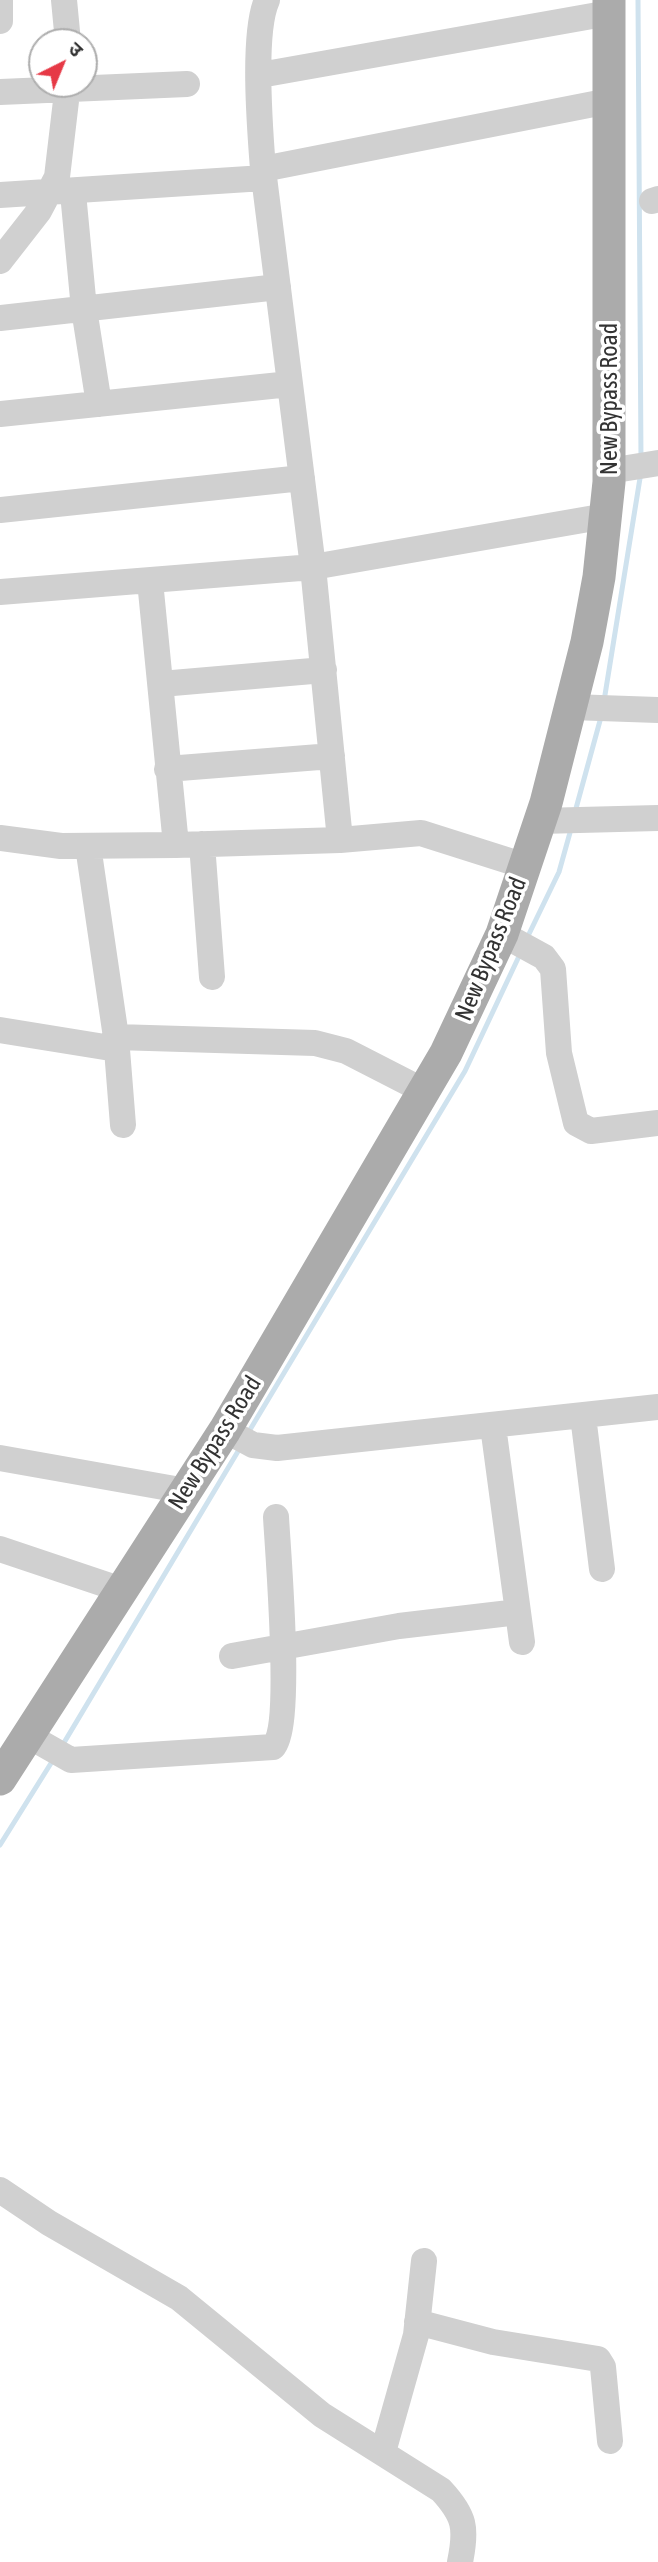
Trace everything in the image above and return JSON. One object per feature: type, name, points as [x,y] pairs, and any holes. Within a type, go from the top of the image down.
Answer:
[{"type":"main road","name":"New Bypass Road","points":[[0,1779],[49,1748],[122,1590],[186,1491],[239,1438],[468,1010],[502,934],[524,866],[562,821],[588,708],[592,616],[606,516],[634,468],[609,101],[609,7]]},
{"type":"street","points":[[0,0],[0,21]]},
{"type":"street","points":[[64,0],[67,28]]},
{"type":"street","points":[[267,0],[262,16],[260,75],[264,174],[313,567],[340,840]]},
{"type":"street","points":[[260,75],[609,7]]},
{"type":"street","points":[[98,86],[187,84]]},
{"type":"street","points":[[0,92],[28,90]]},
{"type":"street","points":[[67,98],[61,155],[61,193],[99,404]]},
{"type":"street","points":[[0,195],[61,193],[264,174],[609,101]]},
{"type":"street","points":[[0,261],[61,193]]},
{"type":"street","points":[[0,318],[278,287]]},
{"type":"street","points":[[0,414],[290,384]]},
{"type":"street","points":[[0,510],[302,478]]},
{"type":"street","points":[[0,592],[313,567],[606,516]]},
{"type":"street","points":[[150,581],[176,845]]},
{"type":"street","points":[[161,684],[324,670]]},
{"type":"street","points":[[588,708],[658,710]]},
{"type":"street","points":[[167,769],[332,756]]},
{"type":"street","points":[[562,821],[658,818]]},
{"type":"street","points":[[0,838],[39,845],[176,845],[340,840],[421,833],[524,866]]},
{"type":"street","points":[[202,844],[212,977]]},
{"type":"street","points":[[88,846],[116,1043],[123,1125]]},
{"type":"street","points":[[502,934],[544,957],[553,969],[559,1053],[576,1123],[591,1131],[658,1123]]},
{"type":"street","points":[[0,1030],[116,1043],[315,1043],[346,1051],[424,1091]]},
{"type":"street","points":[[239,1438],[277,1448],[658,1407]]},
{"type":"street","points":[[583,1416],[602,1569]]},
{"type":"street","points":[[493,1426],[522,1642]]},
{"type":"street","points":[[0,1458],[186,1491]]},
{"type":"street","points":[[49,1748],[78,1760],[273,1747],[281,1734],[282,1647],[276,1517]]},
{"type":"street","points":[[0,1549],[122,1590]]},
{"type":"street","points":[[232,1656],[399,1626],[518,1612]]},
{"type":"street","points":[[0,2190],[49,2223],[179,2298],[322,2415],[441,2490],[455,2505],[464,2522],[460,2562]]},
{"type":"street","points":[[383,2452],[417,2322],[424,2261]]},
{"type":"street","points":[[417,2322],[493,2342],[598,2359],[603,2367],[610,2441]]},
{"type":"waterway","points":[[638,0],[641,459]]},
{"type":"waterway","points":[[604,701],[641,472]]},
{"type":"waterway","points":[[575,812],[601,717]]},
{"type":"waterway","points":[[528,936],[559,872],[571,829]]},
{"type":"waterway","points":[[248,1433],[465,1071],[521,952]]},
{"type":"waterway","points":[[62,1746],[240,1448]]},
{"type":"waterway","points":[[0,1845],[53,1760]]}]
